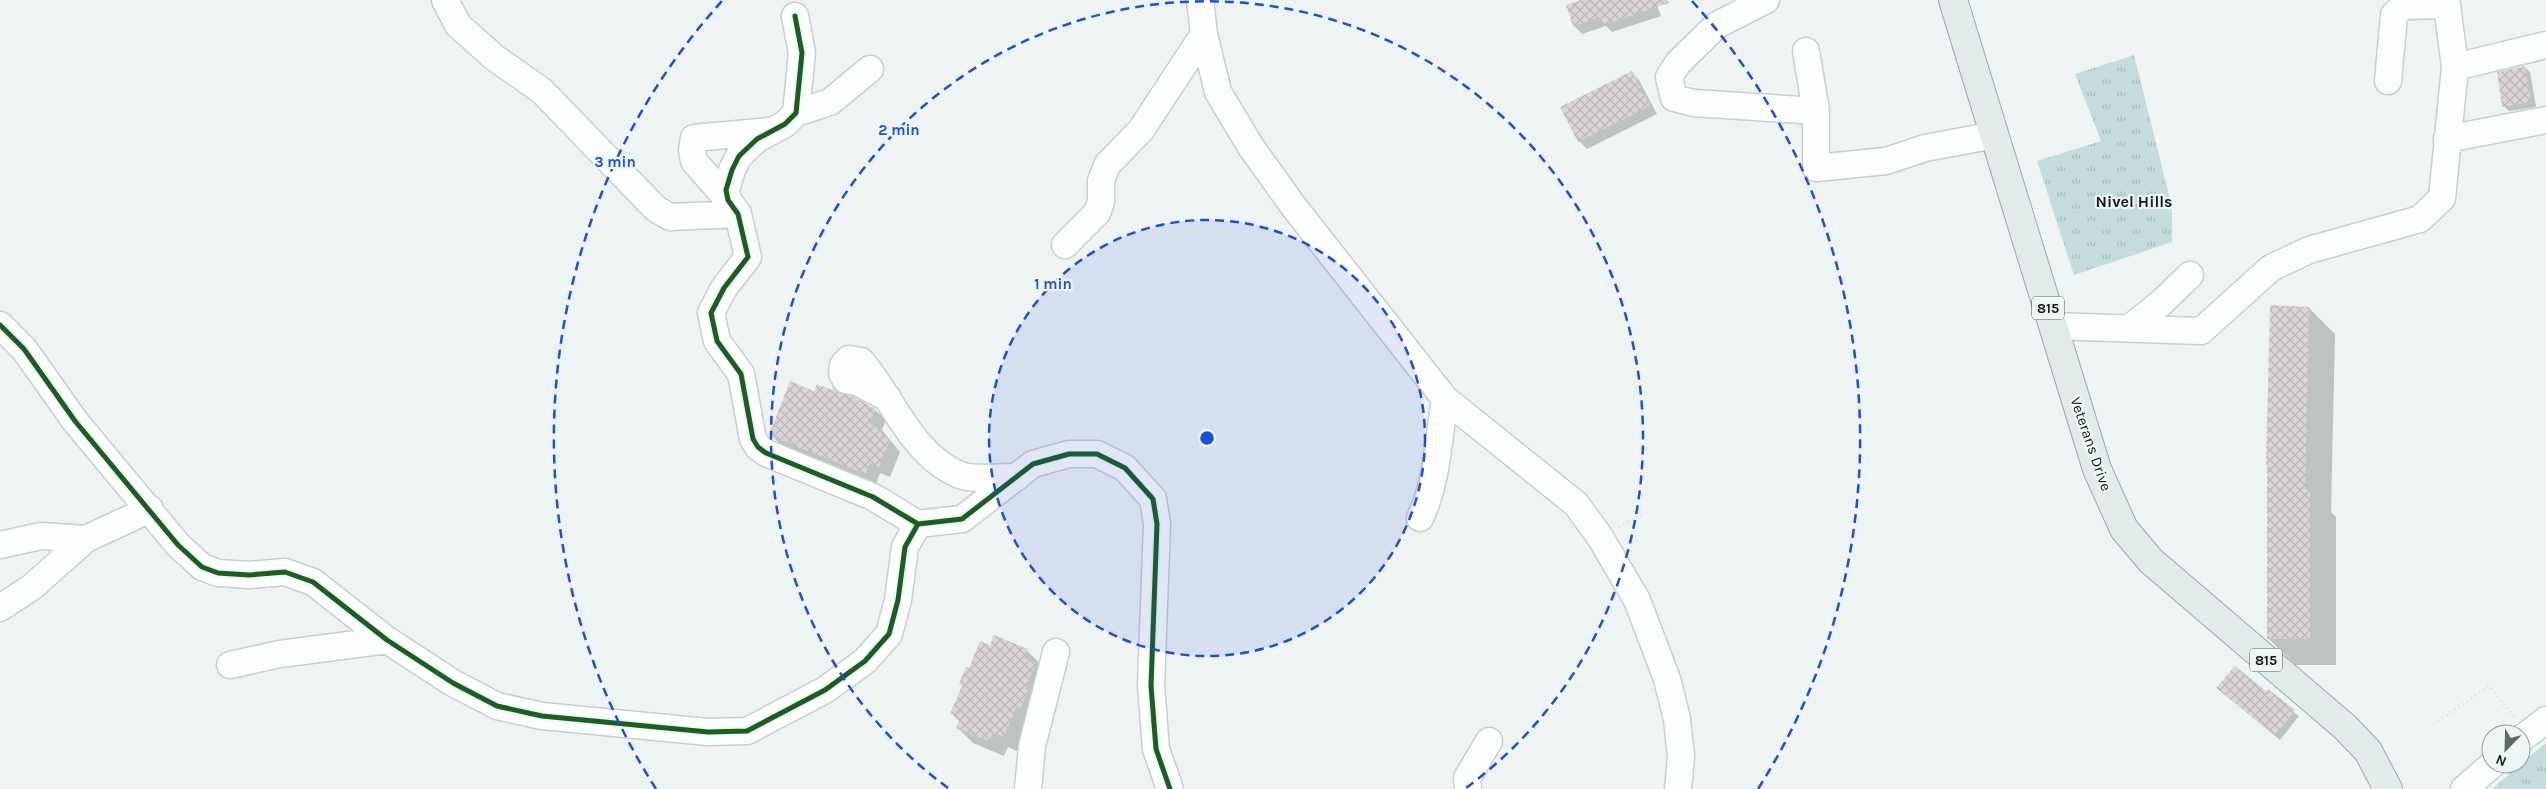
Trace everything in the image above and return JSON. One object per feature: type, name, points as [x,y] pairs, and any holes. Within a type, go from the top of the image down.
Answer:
[{"type":"main road","name":"Veterans Drive","points":[[1953,0],[2097,469],[2124,529],[2151,562],[2345,727],[2368,751],[2388,789]]},
{"type":"street","points":[[445,0],[458,25],[496,58],[542,91],[656,208],[670,217],[733,207]]},
{"type":"street","points":[[1200,0],[1204,34],[1218,92],[1251,147],[1445,399],[1576,504],[1600,536],[1637,600],[1667,679],[1677,719],[1681,757],[1678,789]]},
{"type":"street","points":[[1766,0],[1717,25],[1678,63],[1669,76],[1674,98],[1694,103],[1816,111]]},
{"type":"street","points":[[2053,326],[2131,327],[2201,332],[2270,268],[2309,250],[2420,219],[2442,198],[2447,139],[2453,103],[2454,67],[2446,3],[2402,6],[2394,15],[2388,81]]},
{"type":"street","points":[[795,16],[802,53],[796,112]]},
{"type":"street","points":[[1065,245],[1097,213],[1101,202],[1101,181],[1107,165],[1141,130],[1204,34]]},
{"type":"street","points":[[2454,67],[2546,45]]},
{"type":"street","points":[[1806,50],[1816,111],[1816,168],[1886,160],[1926,148],[1996,135]]},
{"type":"street","points":[[870,69],[830,102],[796,112],[785,124],[757,139],[739,156],[732,170],[726,190],[748,257],[724,288],[711,313],[717,340],[741,374],[753,439],[758,447],[766,453],[873,497],[918,524],[962,518],[1033,464],[1069,454],[1097,454],[1125,468],[1153,499],[1157,524],[1151,686],[1156,749],[1170,789]]},
{"type":"street","points":[[2447,139],[2546,120]]},
{"type":"street","points":[[733,207],[694,161],[692,151],[694,138],[772,131]]},
{"type":"street","points":[[2131,327],[2161,303],[2190,275]]},
{"type":"street","points":[[0,325],[24,349],[76,421],[150,508],[178,545],[202,567],[218,573],[249,575],[285,572],[313,582],[388,640],[453,683],[496,706],[552,717],[708,732],[747,731],[825,690],[865,661],[889,634],[898,600],[905,547],[918,524]]},
{"type":"street","points":[[861,375],[888,398],[928,455],[961,475],[1017,477]]},
{"type":"street","points":[[1420,518],[1432,492],[1436,474],[1445,399]]},
{"type":"street","points":[[0,608],[32,587],[86,539],[150,508]]},
{"type":"street","points":[[0,545],[40,536],[86,539]]},
{"type":"street","points":[[230,665],[280,654],[388,640]]},
{"type":"street","points":[[1028,789],[1032,746],[1056,652]]},
{"type":"street","points":[[1468,789],[1467,778],[1489,741]]},
{"type":"street","points":[[2464,789],[2481,774]]},
{"type":"path","points":[[1600,536],[1647,511]]},
{"type":"path","points":[[2434,724],[2489,686],[2524,724]]},
{"type":"green space","points":[[2134,55],[2172,207],[2172,242],[2074,275],[2037,161],[2101,141],[2075,74]]},
{"type":"green space","points":[[2546,744],[2546,789],[2492,789],[2509,774],[2531,774],[2531,755]]},
{"type":"building","points":[[1581,0],[1668,0],[1669,3],[1603,25],[1600,17],[1573,26],[1566,5]]},
{"type":"building","points":[[2525,66],[2531,102],[2502,107],[2497,72]]},
{"type":"building","points":[[1632,71],[1650,106],[1578,142],[1560,107]]},
{"type":"building","points":[[2270,305],[2309,307],[2305,489],[2310,490],[2310,639],[2267,639],[2266,465]]},
{"type":"building","points":[[790,381],[814,391],[817,384],[832,390],[833,387],[838,392],[852,396],[876,409],[870,424],[883,430],[881,436],[890,440],[879,467],[870,463],[865,474],[769,435]]},
{"type":"building","points":[[994,635],[1028,649],[1024,658],[1036,663],[1025,689],[1028,691],[1020,709],[1016,708],[1004,737],[993,733],[989,741],[956,728],[960,718],[950,714],[962,686],[959,684],[966,667],[969,668],[980,641],[990,645]]},
{"type":"building","points":[[2235,666],[2266,691],[2268,689],[2295,710],[2275,735],[2216,688]]},
{"type":"cycle path","points":[[795,16],[802,53],[796,113],[785,124],[757,139],[739,156],[732,170],[726,190],[728,200],[738,214],[748,257],[724,288],[711,313],[717,341],[741,374],[753,439],[758,447],[766,453],[873,497],[918,524],[962,519],[1033,464],[1069,454],[1097,454],[1125,468],[1153,499],[1157,524],[1151,686],[1156,749],[1170,789]]},
{"type":"cycle path","points":[[0,325],[24,349],[75,421],[178,545],[202,567],[218,573],[249,575],[285,572],[313,582],[387,640],[453,683],[497,706],[542,716],[708,732],[747,731],[825,690],[865,661],[889,634],[898,600],[905,547],[918,524]]},
{"type":"district","name":"Nivel Hills","points":[[2134,201]]}]
